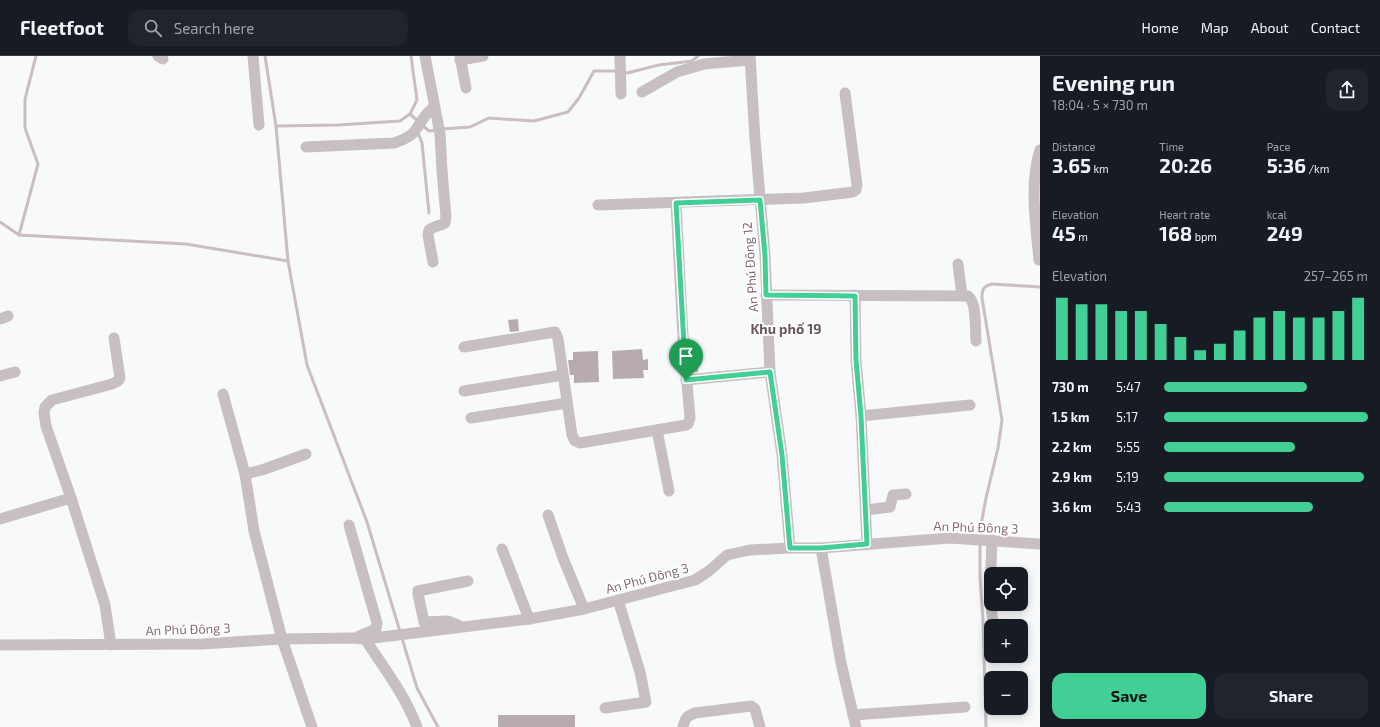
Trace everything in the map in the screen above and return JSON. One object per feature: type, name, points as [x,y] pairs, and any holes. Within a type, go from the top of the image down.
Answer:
[{"type":"street","points":[[252,56],[259,125]]},
{"type":"street","points":[[425,56],[440,134],[446,217],[445,223],[429,230],[428,235],[433,262]]},
{"type":"street","points":[[466,88],[460,58],[483,56]]},
{"type":"street","points":[[642,92],[677,72],[704,64],[750,58]]},
{"type":"street","name":"An Phú Đông 12","points":[[750,58],[765,255],[770,372],[782,455],[790,548]]},
{"type":"street","points":[[621,61],[622,94]]},
{"type":"street","points":[[598,205],[804,198],[848,193],[856,190],[857,185],[845,93]]},
{"type":"street","points":[[306,147],[394,143],[404,140],[413,133],[429,111],[436,113]]},
{"type":"street","points":[[1039,260],[1034,186],[1040,150]]},
{"type":"street","points":[[464,347],[555,332],[558,339],[564,375],[572,435],[576,441],[580,443],[688,424],[690,418],[686,380],[676,203]]},
{"type":"street","points":[[958,264],[962,296]]},
{"type":"street","points":[[766,295],[968,296],[973,301],[976,341]]},
{"type":"street","points":[[855,296],[856,360],[861,416],[867,544]]},
{"type":"street","points":[[111,645],[105,605],[71,498],[46,426],[44,413],[45,407],[52,400],[112,384],[118,381],[120,378],[114,338]]},
{"type":"street","points":[[0,376],[15,372]]},
{"type":"street","points":[[686,380],[770,372]]},
{"type":"street","points":[[464,391],[564,375]]},
{"type":"street","points":[[223,394],[245,474],[254,531],[282,639],[312,727]]},
{"type":"street","points":[[471,418],[568,403]]},
{"type":"street","points":[[861,416],[970,405]]},
{"type":"street","points":[[657,430],[669,491]]},
{"type":"street","points":[[245,474],[262,470],[306,454]]},
{"type":"street","points":[[866,510],[890,507],[893,495],[906,494]]},
{"type":"street","points":[[0,519],[71,498]]},
{"type":"street","points":[[548,515],[563,558],[584,609]]},
{"type":"street","points":[[349,525],[377,623],[376,628],[353,638]]},
{"type":"street","name":"An Phú Đông 3","points":[[0,645],[202,644],[282,639],[377,638],[529,619],[584,609],[695,580],[709,571],[727,555],[750,550],[821,548],[950,538],[1040,544]]},
{"type":"street","points":[[989,540],[990,567]]},
{"type":"street","points":[[821,548],[841,663],[856,727]]},
{"type":"street","points":[[502,549],[529,619]]},
{"type":"street","points":[[462,627],[448,621],[424,622],[418,591],[468,581]]},
{"type":"street","points":[[605,708],[646,702],[640,672],[618,600]]},
{"type":"street","points":[[365,639],[402,694],[412,713],[417,727]]},
{"type":"street","points":[[683,727],[684,720],[687,716],[695,713],[751,706],[755,709],[760,727]]},
{"type":"street","points":[[852,715],[965,707]]},
{"type":"building","points":[[518,319],[519,331],[510,332],[508,320]]},
{"type":"building","points":[[642,349],[643,360],[648,359],[648,370],[643,370],[644,378],[613,379],[612,351]]},
{"type":"building","points":[[691,350],[697,350],[698,372],[693,372]]},
{"type":"building","points":[[598,351],[599,382],[574,383],[574,375],[570,375],[568,360],[573,360],[573,352]]},
{"type":"building","points":[[498,715],[575,715],[575,727],[498,727]]},
{"type":"waterway","points":[[19,235],[38,164],[25,128],[25,99],[36,56]]},
{"type":"waterway","points":[[265,56],[276,126],[288,261],[307,365],[367,522],[417,688],[438,727]]},
{"type":"waterway","points":[[276,126],[338,125],[400,121],[410,114],[417,100],[411,56]]},
{"type":"waterway","points":[[623,72],[627,73],[659,65],[692,61],[698,56]]},
{"type":"waterway","points":[[442,129],[470,127],[489,118],[534,121],[568,112],[579,98],[594,71],[617,71]]},
{"type":"waterway","points":[[410,114],[418,121]]},
{"type":"waterway","points":[[422,125],[429,131],[437,130]]},
{"type":"waterway","points":[[418,133],[422,143],[429,213]]},
{"type":"waterway","points":[[0,222],[19,235],[186,244],[288,261]]},
{"type":"waterway","points":[[981,537],[981,525],[998,448],[1002,420],[982,298],[983,291],[985,287],[992,284],[1040,287]]},
{"type":"waterway","points":[[980,543],[986,727]]},
{"type":"district","name":"Khu phố 19","points":[[786,329]]},
{"type":"route","points":[[760,200],[765,255],[766,295],[855,296],[856,360],[864,466],[867,544],[821,548],[790,548],[782,455],[770,372],[686,380],[676,203],[760,200]]}]
